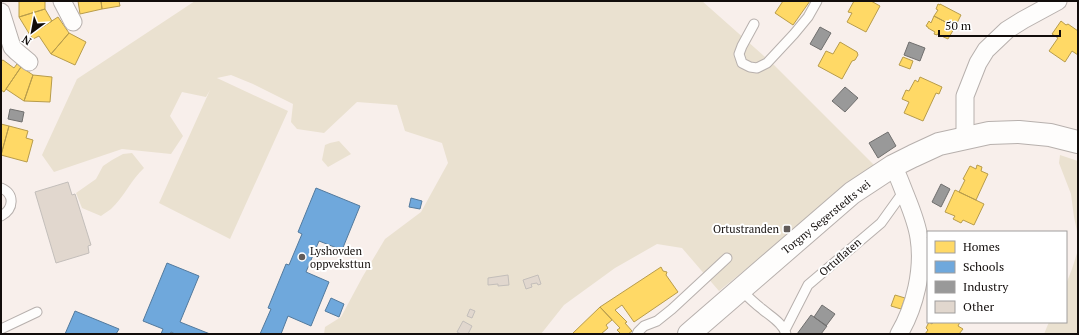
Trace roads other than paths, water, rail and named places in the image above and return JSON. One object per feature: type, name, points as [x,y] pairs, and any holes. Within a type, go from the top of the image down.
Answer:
[{"type":"main road","name":"Torgny Segerstedts vei","points":[[689,334],[852,193],[893,166],[938,144],[988,133],[1019,132],[1050,135],[1078,142]]},
{"type":"street","points":[[62,1],[73,22]]},
{"type":"street","points":[[965,138],[965,96],[978,63],[986,50],[1007,30],[1058,1]]},
{"type":"street","points":[[1,12],[12,47],[28,62]]},
{"type":"street","points":[[893,166],[915,219],[919,239],[919,272],[915,295],[904,326],[899,334]]},
{"type":"lane","points":[[754,24],[739,54],[742,63],[750,67],[758,68],[768,63],[794,34],[808,17],[817,1]]},
{"type":"lane","points":[[1,188],[7,192],[12,200],[9,210],[1,216]]},
{"type":"lane","name":"Ortuflaten","points":[[785,332],[808,284],[881,223],[904,191]]},
{"type":"lane","points":[[637,334],[644,326],[658,320],[672,309],[727,258]]},
{"type":"lane","name":"Ortuflaten","points":[[740,290],[781,325],[785,332]]},
{"type":"lane","points":[[1,329],[37,312]]},
{"type":"place","name":"Ortustranden","points":[[787,229]]},
{"type":"place","name":"Lyshovden oppveksttun","points":[[302,257]]}]
